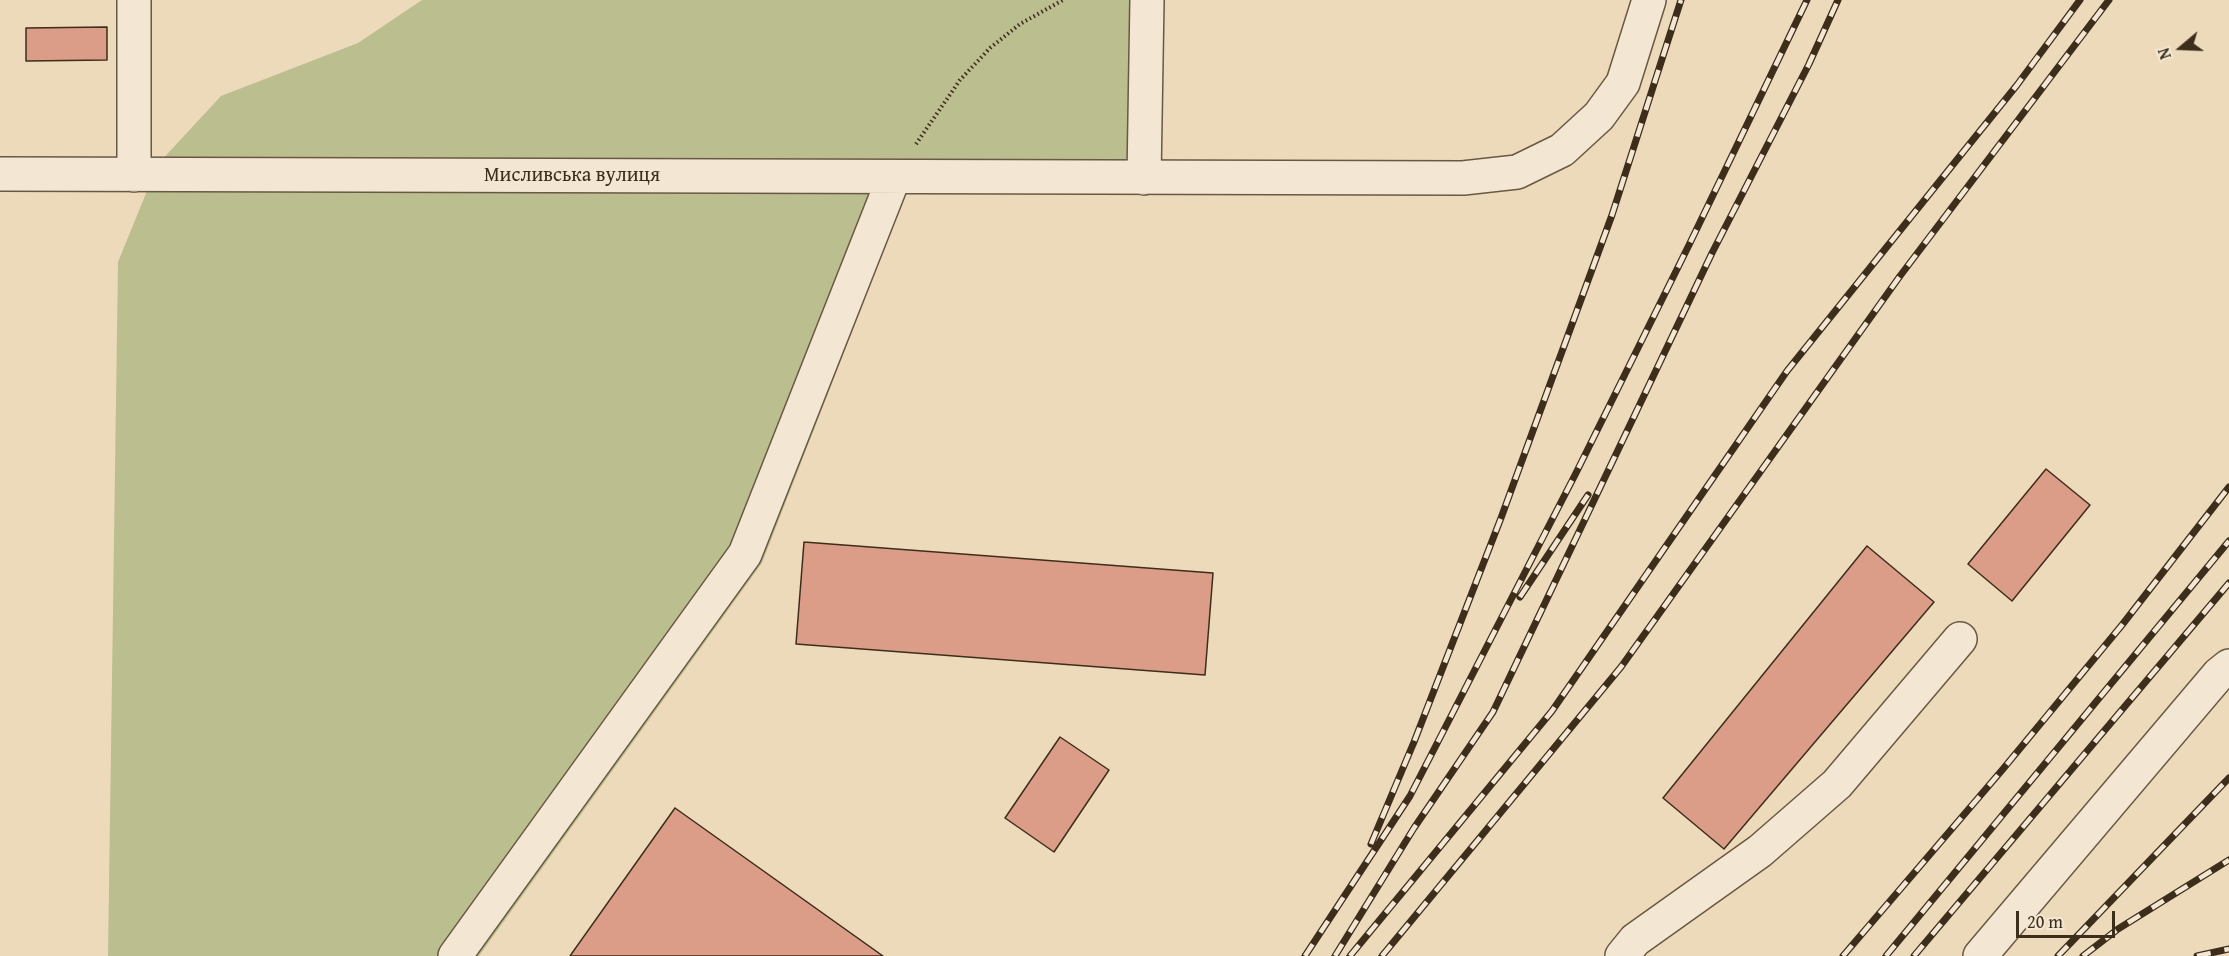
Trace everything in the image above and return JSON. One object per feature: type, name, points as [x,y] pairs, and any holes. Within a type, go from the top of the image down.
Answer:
[{"type":"street","points":[[134,0],[134,175]]},
{"type":"street","points":[[1144,178],[1147,0]]},
{"type":"street","name":"Мисливська вулиця","points":[[0,174],[1463,178],[1517,172],[1562,150],[1599,116],[1623,83],[1649,0]]},
{"type":"street","points":[[455,956],[745,554],[894,177]]},
{"type":"street","points":[[1622,956],[1635,940],[1760,851],[1837,784],[1960,639]]},
{"type":"street","points":[[1980,956],[2219,674],[2229,666]]},
{"type":"path","points":[[894,177],[960,80],[990,48],[1020,24],[1063,0]]},
{"type":"green space","points":[[422,0],[1158,0],[1155,191],[906,193],[762,563],[479,956],[108,956],[118,262],[158,164],[221,96],[358,43]]},
{"type":"building","points":[[107,27],[107,60],[26,61],[26,28]]},
{"type":"building","points":[[2046,469],[2090,505],[2012,601],[1968,564]]},
{"type":"building","points":[[804,542],[1213,573],[1205,675],[796,644]]},
{"type":"building","points":[[1867,546],[1934,602],[1724,849],[1663,798]]},
{"type":"building","points":[[1060,737],[1109,770],[1054,852],[1005,818]]},
{"type":"building","points":[[675,808],[883,956],[570,956]]},
{"type":"railway","points":[[1371,844],[1414,742],[1501,518],[1612,215],[1681,0]]},
{"type":"railway","points":[[1305,956],[1410,796],[1576,473],[1807,0]]},
{"type":"railway","points":[[1335,956],[1414,828],[1493,712],[1712,253],[1809,64],[1838,0]]},
{"type":"railway","points":[[1350,956],[1552,711],[1787,371],[2017,85],[2080,0]]},
{"type":"railway","points":[[1382,956],[1621,667],[1900,276],[2109,0]]},
{"type":"railway","points":[[1843,956],[2003,769],[2122,625],[2229,487]]},
{"type":"railway","points":[[1520,597],[1588,495]]},
{"type":"railway","points":[[1886,956],[2229,541]]},
{"type":"railway","points":[[1914,956],[2229,583]]},
{"type":"railway","points":[[2058,956],[2229,778]]},
{"type":"railway","points":[[2083,956],[2118,929],[2229,860]]},
{"type":"railway","points":[[2197,956],[2229,949]]}]
